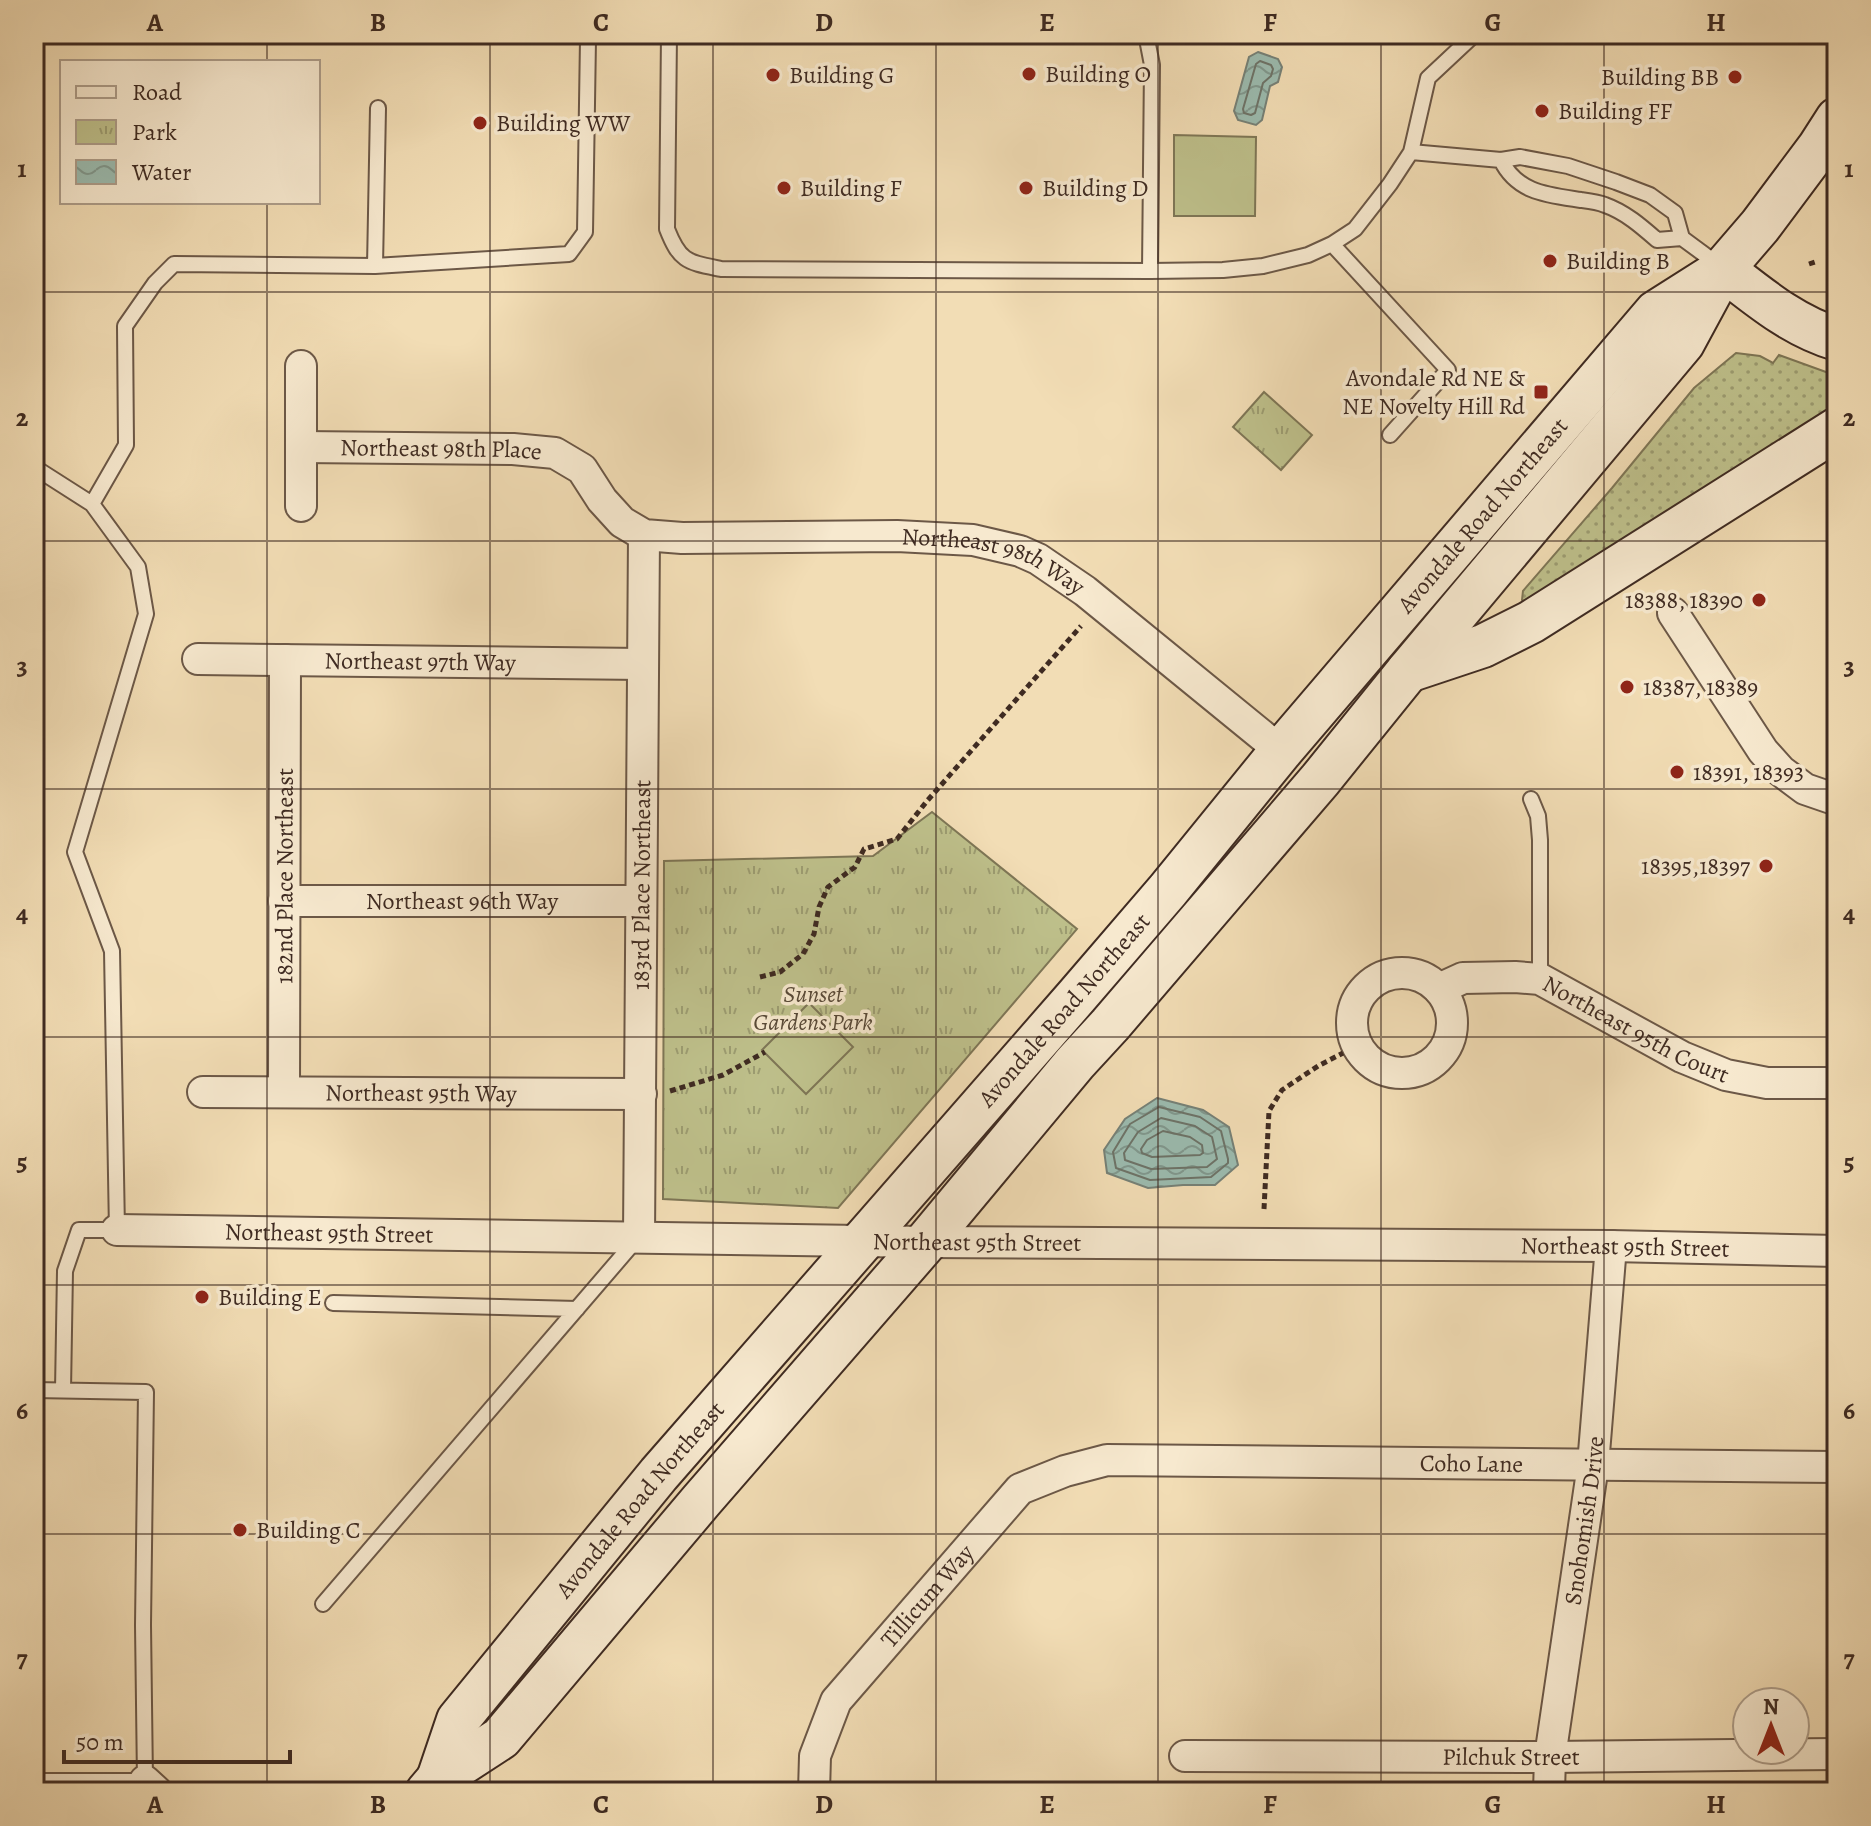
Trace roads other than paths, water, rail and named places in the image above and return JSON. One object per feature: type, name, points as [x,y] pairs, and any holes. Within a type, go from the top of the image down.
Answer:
[{"type":"main road","name":"Avondale Road Northeast","points":[[439,1788],[501,1738],[1320,780],[1683,343],[1723,269],[1760,226],[1837,119]]},
{"type":"main road","name":"Avondale Road Northeast","points":[[439,1788],[458,1720],[659,1474],[1097,973],[1281,751],[1656,312],[1723,269]]},
{"type":"main road","points":[[1723,269],[1778,312],[1816,333],[1837,339]]},
{"type":"main road","points":[[1408,671],[1483,646],[1531,622],[1837,429]]},
{"type":"main road","points":[[1251,860],[1254,825],[1288,771],[1288,761],[1281,751]]},
{"type":"street","points":[[301,366],[301,506]]},
{"type":"street","name":"Northeast 98th Place","points":[[301,447],[513,449],[555,453],[582,469],[602,500],[622,522],[644,535]]},
{"type":"street","name":"Northeast 98th Way","points":[[644,535],[682,538],[897,536],[973,540],[1020,551],[1038,559],[1085,591],[1281,751]]},
{"type":"street","name":"183rd Place Northeast","points":[[639,1237],[655,1093],[641,901],[644,535]]},
{"type":"street","points":[[1673,613],[1763,751],[1781,771],[1805,789],[1837,800]]},
{"type":"street","name":"Northeast 97th Way","points":[[198,659],[643,664]]},
{"type":"street","name":"182nd Place Northeast","points":[[284,1092],[285,660]]},
{"type":"street","name":"Northeast 96th Way","points":[[284,901],[641,901]]},
{"type":"street","name":"Northeast 95th Court","points":[[1439,989],[1463,978],[1540,979],[1682,1057],[1726,1075],[1767,1083],[1837,1083]]},
{"type":"street","name":"Northeast 95th Way","points":[[203,1092],[655,1093]]},
{"type":"street","name":"Northeast 95th Street","points":[[117,1230],[1837,1251]]},
{"type":"street","name":"Snohomish Drive","points":[[1549,1792],[1550,1757],[1593,1465],[1611,1246]]},
{"type":"street","name":"Coho Lane","points":[[1107,1460],[1837,1467]]},
{"type":"street","name":"Tillicum Way","points":[[814,1792],[815,1756],[836,1701],[1010,1500],[1020,1489],[1065,1471],[1107,1460]]},
{"type":"street","name":"Pilchuk Street","points":[[1185,1756],[1837,1754]]},
{"type":"lane","points":[[669,34],[667,229],[675,250],[691,263],[721,269],[1150,271],[1263,266],[1308,255],[1355,229],[1411,152],[1428,78],[1475,34]]},
{"type":"lane","points":[[1146,34],[1152,65],[1150,271]]},
{"type":"lane","points":[[92,504],[126,445],[125,326],[155,283],[174,264],[375,266],[569,254],[585,232],[588,39]]},
{"type":"lane","points":[[375,266],[378,108]]},
{"type":"lane","points":[[1411,152],[1501,160],[1520,157],[1557,164],[1616,182],[1650,195],[1675,213],[1682,238],[1723,269]]},
{"type":"lane","points":[[1501,160],[1512,179],[1531,190],[1603,203],[1640,224],[1657,240],[1682,238]]},
{"type":"lane","points":[[1603,203],[1616,182]]},
{"type":"lane","points":[[1332,244],[1448,370],[1390,435]]},
{"type":"lane","points":[[34,467],[92,504],[138,567],[146,614],[75,852],[112,951],[117,1230],[79,1230],[65,1271],[63,1390]]},
{"type":"lane","points":[[1531,799],[1538,816],[1540,840],[1540,979]]},
{"type":"lane","points":[[323,1604],[639,1237]]},
{"type":"lane","points":[[333,1303],[577,1309]]},
{"type":"lane","points":[[34,1390],[146,1392],[143,1625],[151,1786],[37,1785]]},
{"type":"water","points":[[1258,52],[1278,59],[1282,67],[1278,82],[1270,86],[1262,120],[1256,125],[1238,120],[1234,111],[1249,57]]},
{"type":"water","points":[[1157,1098],[1203,1110],[1229,1127],[1238,1165],[1215,1185],[1148,1188],[1107,1173],[1104,1150],[1125,1119]]},
{"type":"place","name":"Building O","points":[[1029,74]]},
{"type":"place","name":"Building G","points":[[773,75]]},
{"type":"place","name":"Building BB","points":[[1735,77]]},
{"type":"place","name":"Building FF","points":[[1542,111]]},
{"type":"place","name":"Building WW","points":[[480,123]]},
{"type":"place","name":"Building F","points":[[784,188]]},
{"type":"place","name":"Building D","points":[[1026,188]]},
{"type":"place","name":"Building B","points":[[1550,261]]},
{"type":"place","name":"Avondale Rd NE & NE Novelty Hill Rd","points":[[1541,392]]},
{"type":"place","name":"18388, 18390","points":[[1759,600]]},
{"type":"place","name":"18387, 18389","points":[[1627,687]]},
{"type":"place","name":"18391, 18393","points":[[1677,772]]},
{"type":"place","name":"18395,18397","points":[[1766,866]]},
{"type":"place","name":"Building E","points":[[202,1297]]},
{"type":"place","name":"Building C","points":[[240,1530]]},
{"type":"park label","name":"Sunset Gardens Park","points":[[813,1008]]}]
